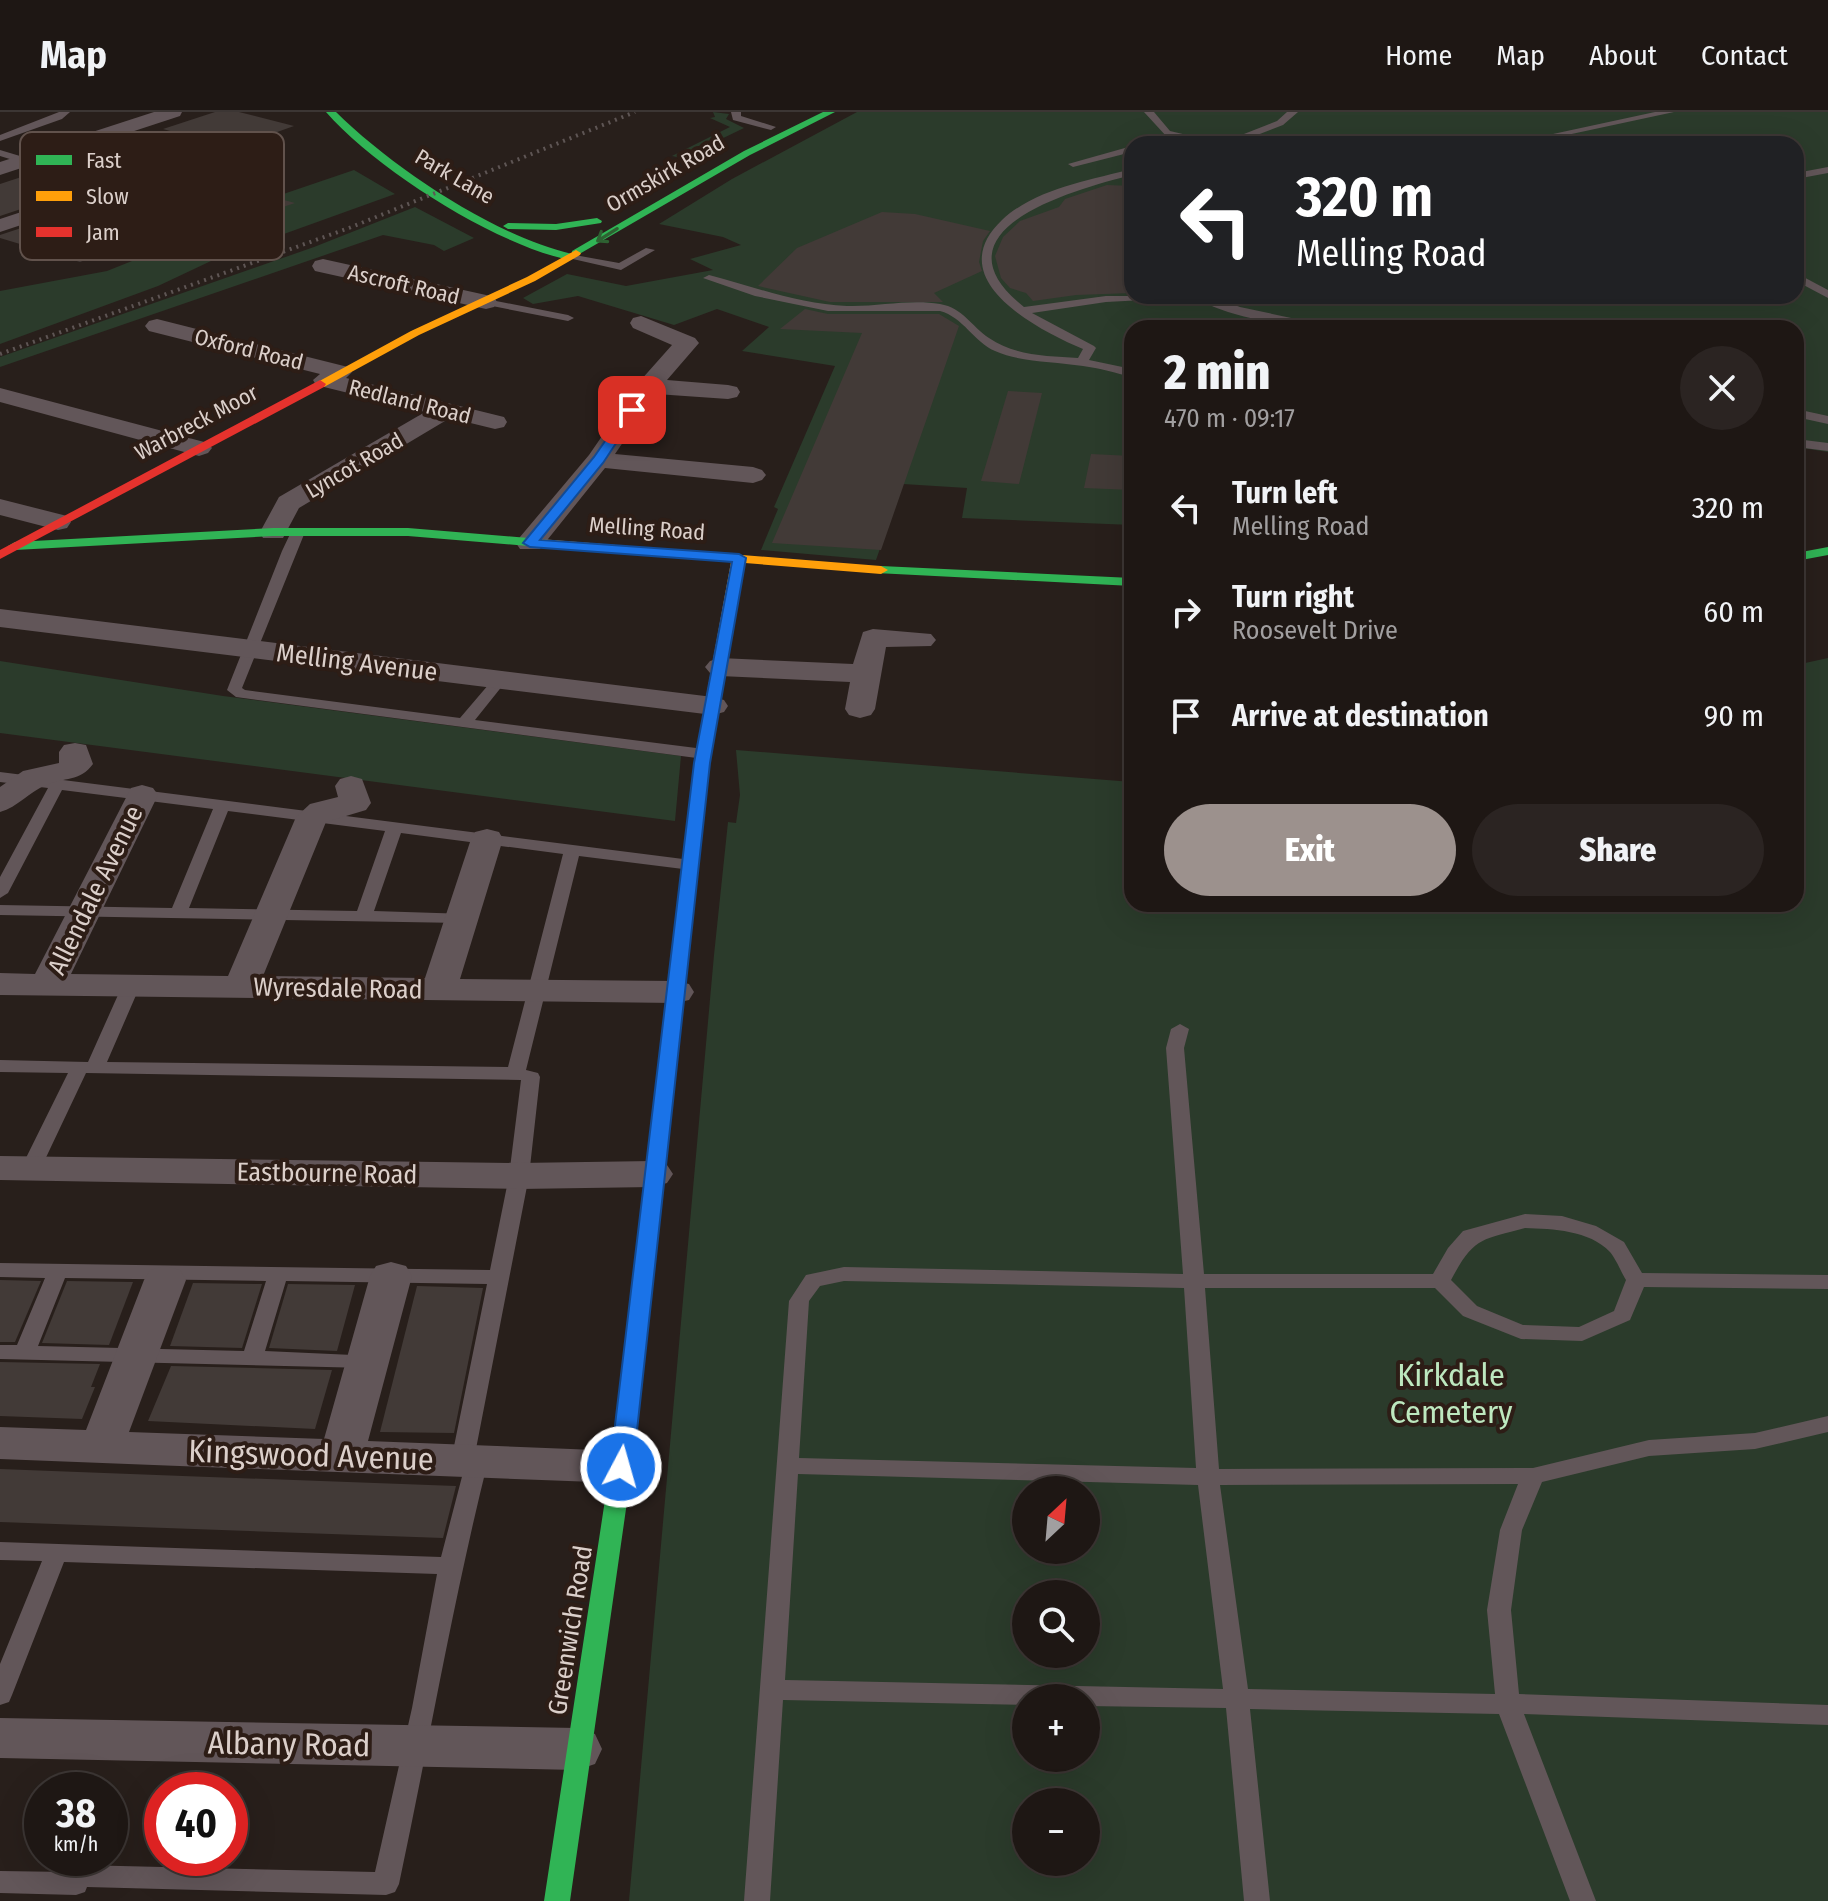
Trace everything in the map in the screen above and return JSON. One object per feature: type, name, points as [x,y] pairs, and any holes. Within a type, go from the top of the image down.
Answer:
[{"type":"main road","name":"Park Lane","points":[[331,112],[368,150],[420,188],[459,211],[494,225],[527,259],[569,257]]},
{"type":"main road","name":"Ormskirk Road","points":[[527,259],[762,125],[800,112]]},
{"type":"main road","name":"Ormskirk Road","points":[[569,257],[747,153],[830,112]]},
{"type":"main road","points":[[494,225],[556,227],[597,221]]},
{"type":"main road","name":"Warbreck Moor","points":[[8,550],[415,333],[486,302],[569,257]]},
{"type":"main road","name":"Warbreck Moor","points":[[415,333],[461,297],[527,259]]},
{"type":"main road","name":"Melling Road","points":[[8,550],[286,532],[408,532],[882,570],[1124,582]]},
{"type":"main road","points":[[1804,556],[1828,551]]},
{"type":"main road","name":"Greenwich Road","points":[[557,1901],[621,1467],[704,754],[739,558]]},
{"type":"street","points":[[113,132],[173,112]]},
{"type":"street","points":[[0,169],[20,163]]},
{"type":"street","points":[[0,226],[20,219]]},
{"type":"street","name":"Ascroft Road","points":[[323,266],[486,302]]},
{"type":"street","points":[[530,543],[598,460],[649,386],[687,343],[641,323]]},
{"type":"street","name":"Oxford Road","points":[[157,326],[333,376]]},
{"type":"street","name":"Redland Road","points":[[333,376],[399,398],[495,422]]},
{"type":"street","points":[[649,386],[728,392]]},
{"type":"street","points":[[0,395],[199,448]]},
{"type":"street","name":"Lyncot Road","points":[[286,532],[288,503],[447,410]]},
{"type":"street","points":[[598,460],[753,475]]},
{"type":"street","points":[[0,507],[58,522]]},
{"type":"street","name":"Melling Avenue","points":[[0,618],[713,706]]},
{"type":"street","points":[[860,709],[873,638],[921,640]]},
{"type":"street","points":[[720,667],[866,674]]},
{"type":"street","points":[[0,802],[55,772]]},
{"type":"street","name":"Allendale Avenue","points":[[48,984],[142,795]]},
{"type":"street","points":[[241,987],[312,817],[321,811],[371,805]]},
{"type":"street","points":[[439,990],[487,839]]},
{"type":"street","name":"Wyresdale Road","points":[[0,984],[676,992]]},
{"type":"street","name":"Eastbourne Road","points":[[16,1168],[519,1176],[653,1174]]},
{"type":"street","points":[[342,1456],[391,1276]]},
{"type":"street","points":[[102,1446],[165,1280]]},
{"type":"street","name":"Kingswood Avenue","points":[[0,1443],[621,1467]]},
{"type":"street","name":"Albany Road","points":[[0,1738],[577,1749]]},
{"type":"lane","points":[[0,138],[59,117],[65,112]]},
{"type":"lane","points":[[736,112],[736,118],[762,125]]},
{"type":"lane","points":[[754,112],[745,120],[762,125]]},
{"type":"lane","points":[[1149,112],[1167,133],[1174,136]]},
{"type":"lane","points":[[1246,136],[1280,123],[1293,112]]},
{"type":"lane","points":[[1550,136],[1669,112]]},
{"type":"lane","points":[[1073,164],[1124,151]]},
{"type":"lane","points":[[0,153],[20,159]]},
{"type":"lane","points":[[1804,174],[1828,170]]},
{"type":"lane","points":[[1082,362],[1090,348],[1037,324],[999,291],[988,270],[988,251],[1001,227],[1055,195],[1124,174]]},
{"type":"lane","points":[[569,257],[621,267],[650,250]]},
{"type":"lane","points":[[709,278],[756,294],[802,304],[868,310],[922,307],[952,310],[987,342],[1026,356],[1082,362],[1124,371]]},
{"type":"lane","points":[[1804,281],[1828,295]]},
{"type":"lane","points":[[1019,311],[1124,298]]},
{"type":"lane","points":[[486,302],[568,318]]},
{"type":"lane","points":[[1221,304],[1290,320]]},
{"type":"lane","points":[[1804,415],[1828,420]]},
{"type":"lane","points":[[1804,444],[1828,447]]},
{"type":"lane","points":[[286,532],[272,589],[252,649],[234,690],[241,694],[704,754]]},
{"type":"lane","points":[[465,722],[500,680]]},
{"type":"lane","points":[[0,893],[55,772],[142,795],[312,817],[371,805],[487,839],[691,865]]},
{"type":"lane","points":[[364,916],[371,805]]},
{"type":"lane","points":[[178,913],[222,806]]},
{"type":"lane","points":[[516,1073],[572,850]]},
{"type":"lane","points":[[0,910],[462,918]]},
{"type":"lane","points":[[16,1168],[87,1067],[131,986]]},
{"type":"lane","points":[[1180,1029],[1175,1048],[1208,1477],[1237,1699],[1257,1901]]},
{"type":"lane","points":[[0,1066],[516,1073],[531,1077],[519,1176],[469,1461],[416,1747],[386,1884],[370,1892],[79,1876],[76,1884],[0,1882]]},
{"type":"lane","points":[[1440,1281],[1455,1253],[1470,1236],[1525,1221],[1562,1223],[1589,1231],[1617,1247],[1636,1280]]},
{"type":"lane","points":[[0,1270],[499,1277]]},
{"type":"lane","points":[[24,1353],[58,1271]]},
{"type":"lane","points":[[252,1358],[278,1274]]},
{"type":"lane","points":[[757,1901],[799,1301],[813,1280],[844,1274],[1194,1281],[1440,1281],[1470,1311],[1521,1332],[1582,1334],[1623,1315],[1636,1280]]},
{"type":"lane","points":[[1636,1280],[1828,1282]]},
{"type":"lane","points":[[0,1352],[367,1361]]},
{"type":"lane","points":[[788,1466],[1208,1477],[1533,1476],[1649,1448],[1755,1441],[1828,1424]]},
{"type":"lane","points":[[1533,1476],[1511,1530],[1499,1610],[1508,1704],[1583,1901]]},
{"type":"lane","points":[[0,1551],[450,1566]]},
{"type":"lane","points":[[0,1695],[56,1554]]},
{"type":"lane","points":[[772,1690],[1508,1704],[1828,1715]]},
{"type":"green space","points":[[713,112],[729,114],[726,119],[744,128],[682,158],[672,156],[730,127],[710,118],[715,117]]},
{"type":"green space","points":[[857,112],[1828,112],[1828,452],[1804,448],[1804,320],[1124,320],[1124,525],[962,518],[967,488],[903,484],[876,560],[761,550],[778,509],[774,507],[835,366],[742,351],[769,327],[717,309],[674,325],[578,296],[533,304],[523,298],[567,274],[626,286],[713,270],[690,259],[741,245],[723,237],[659,224],[732,179]]},
{"type":"green space","points":[[354,170],[395,194],[284,234],[284,194]]},
{"type":"green space","points":[[415,207],[474,238],[444,251],[434,245],[383,235],[0,367],[0,357],[314,247]]},
{"type":"green space","points":[[134,260],[215,260],[158,286],[0,344],[0,291],[107,271]]},
{"type":"green space","name":"Kirkdale Cemetery","points":[[1828,658],[1828,1901],[629,1901],[714,955],[728,822],[736,823],[740,795],[736,750],[1124,781],[1124,912],[1804,912],[1804,663]]},
{"type":"green space","points":[[0,661],[223,696],[681,756],[675,821],[0,733]]},
{"type":"building","points":[[215,112],[239,112],[294,126],[277,132],[174,132],[163,129]]},
{"type":"building","points":[[20,177],[20,209],[0,216],[0,184]]},
{"type":"building","points":[[1107,185],[1124,186],[1124,293],[1033,301],[1026,293],[1010,288],[1001,278],[995,256],[1003,237],[1020,221],[1059,207],[1065,199]]},
{"type":"building","points":[[882,212],[915,214],[990,231],[983,241],[979,262],[982,271],[934,293],[943,302],[830,302],[758,286],[797,248]]},
{"type":"building","points":[[20,228],[20,244],[0,238],[0,235]]},
{"type":"building","points":[[805,309],[828,314],[939,314],[959,326],[881,550],[772,543],[862,333],[780,329]]},
{"type":"building","points":[[1008,391],[1042,393],[1019,484],[981,481]]},
{"type":"building","points":[[1091,454],[1124,456],[1124,490],[1084,488]]},
{"type":"building","points":[[0,1280],[41,1281],[15,1342],[0,1342]]},
{"type":"building","points":[[67,1281],[133,1282],[109,1345],[42,1343]]},
{"type":"building","points":[[193,1283],[262,1284],[242,1348],[170,1346]]},
{"type":"building","points":[[288,1284],[355,1285],[337,1351],[269,1348]]},
{"type":"building","points":[[417,1286],[483,1288],[454,1433],[380,1432]]},
{"type":"building","points":[[0,1362],[100,1364],[91,1387],[95,1387],[82,1419],[0,1416]]},
{"type":"building","points":[[171,1366],[332,1370],[315,1429],[148,1421]]},
{"type":"building","points":[[0,1469],[456,1486],[443,1538],[0,1522]]},
{"type":"railway","points":[[284,251],[635,112]]},
{"type":"railway","points":[[0,354],[260,260]]},
{"type":"traffic: fast","points":[[331,112],[385,161],[422,186],[516,239],[569,257]]},
{"type":"traffic: fast","points":[[576,253],[747,153],[830,112]]},
{"type":"traffic: fast","points":[[508,226],[556,227],[597,221]]},
{"type":"traffic: fast","points":[[15,546],[273,532],[408,532],[540,543]]},
{"type":"traffic: fast","points":[[1804,556],[1828,551]]},
{"type":"traffic: fast","points":[[881,570],[1124,582]]},
{"type":"traffic: fast","points":[[557,1901],[621,1467],[695,826]]},
{"type":"traffic: slow","points":[[320,384],[415,333],[531,279],[576,253]]},
{"type":"traffic: slow","points":[[540,543],[881,570]]},
{"type":"traffic: slow","points":[[695,826],[702,763],[739,558]]},
{"type":"traffic: jam","points":[[0,555],[320,384]]},
{"type":"route","points":[[621,1467],[702,763],[739,558],[530,543],[598,460],[632,410]]}]
